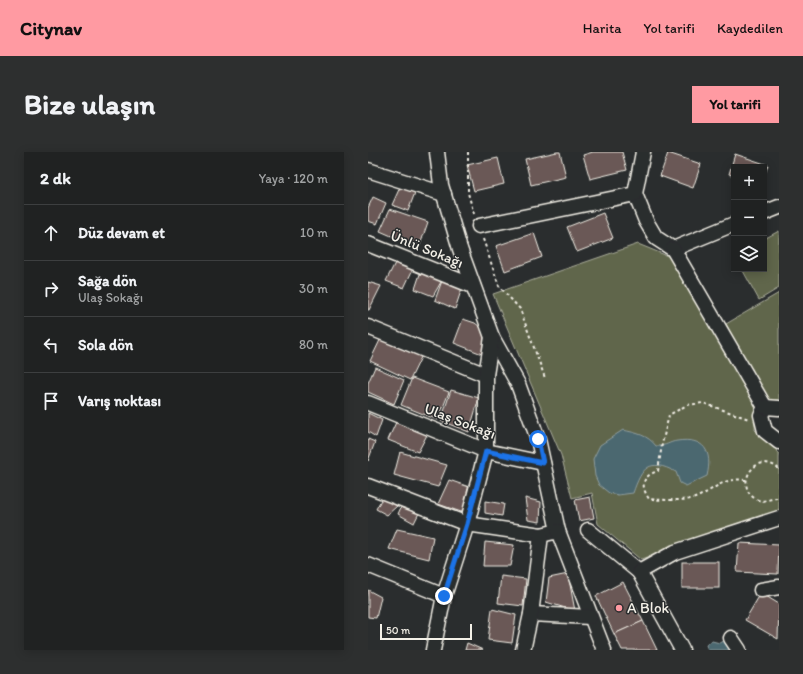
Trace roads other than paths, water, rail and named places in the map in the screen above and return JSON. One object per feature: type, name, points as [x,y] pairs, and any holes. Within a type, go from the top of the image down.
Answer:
[{"type":"street","points":[[437,152],[444,194],[460,249],[492,337],[518,384],[538,439],[558,532],[604,650]]},
{"type":"street","points":[[643,152],[635,194],[646,221],[656,238],[672,249],[772,407],[761,415],[762,424],[765,431],[779,442]]},
{"type":"street","points":[[368,170],[444,194]]},
{"type":"street","points":[[479,226],[635,194]]},
{"type":"street","points":[[767,211],[779,207]]},
{"type":"street","points":[[672,249],[731,225]]},
{"type":"street","name":"Ünlü Sokağı","points":[[368,244],[473,286]]},
{"type":"street","points":[[368,327],[486,375]]},
{"type":"street","points":[[433,650],[444,596],[467,524],[486,451],[486,375],[492,337]]},
{"type":"street","name":"Ulaş Sokağı","points":[[368,403],[486,451],[543,463]]},
{"type":"street","points":[[368,486],[467,524],[541,535],[558,532]]},
{"type":"street","points":[[639,572],[675,552],[779,518]]},
{"type":"street","points":[[588,530],[639,572],[682,650]]},
{"type":"street","points":[[524,650],[531,614],[541,535]]},
{"type":"street","points":[[368,565],[444,596]]},
{"type":"street","points":[[761,590],[779,587]]},
{"type":"street","points":[[531,614],[590,617]]},
{"type":"street","points":[[731,638],[739,650]]},
{"type":"water","points":[[623,430],[637,433],[649,439],[656,446],[686,440],[694,441],[700,444],[707,453],[709,459],[707,476],[686,486],[680,483],[676,472],[667,468],[653,466],[643,471],[633,493],[618,495],[609,493],[599,485],[595,476],[593,459],[600,445]]},
{"type":"water","points":[[712,641],[720,643],[724,641],[728,642],[734,650],[708,650],[706,645]]},
{"type":"place","name":"A Blok","points":[[619,608]]}]
